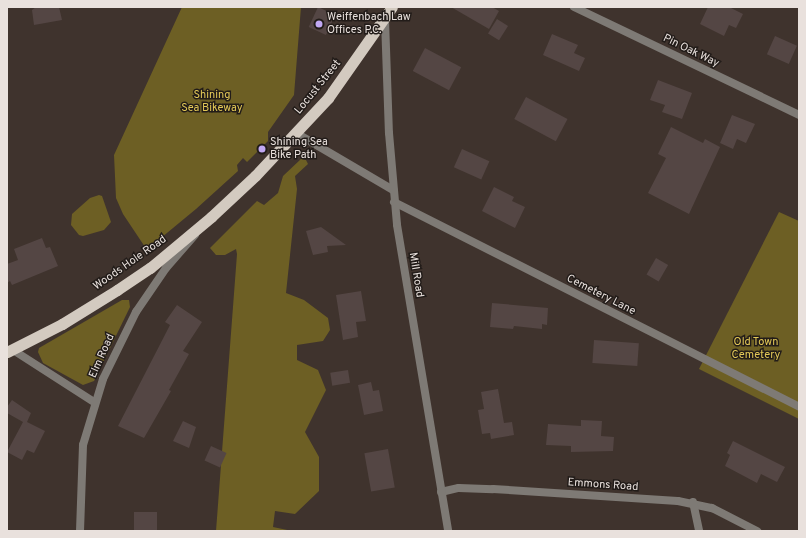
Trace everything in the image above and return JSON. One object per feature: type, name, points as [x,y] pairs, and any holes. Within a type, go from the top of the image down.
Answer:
[{"type":"highway","name":"Locust Street","points":[[255,176],[328,98],[385,20],[392,7]]},
{"type":"highway","name":"Woods Hole Road","points":[[10,351],[62,324],[150,268],[211,218],[255,176]]},
{"type":"street","name":"Pin Oak Way","points":[[574,7],[799,115]]},
{"type":"street","name":"Mill Road","points":[[385,20],[385,74],[394,202],[448,531]]},
{"type":"street","points":[[296,133],[393,190]]},
{"type":"street","name":"Cemetery Lane","points":[[394,202],[799,407]]},
{"type":"street","name":"Elm Road","points":[[80,531],[82,459],[94,402],[103,379],[136,312],[166,268],[211,218]]},
{"type":"street","points":[[10,351],[94,402]]},
{"type":"street","name":"Emmons Road","points":[[441,492],[460,488],[493,489],[693,502],[729,516],[757,531]]},
{"type":"street","points":[[693,502],[699,531]]},
{"type":"green space","name":"Shining Sea Bikeway","points":[[182,7],[301,7],[294,95],[268,132],[268,141],[247,162],[243,158],[237,165],[238,171],[196,209],[150,247],[145,247],[123,214],[116,198],[114,155]]},
{"type":"green space","points":[[301,159],[306,160],[308,164],[295,176],[297,189],[286,293],[304,300],[328,318],[330,330],[323,341],[297,345],[297,360],[318,370],[326,390],[305,432],[319,457],[319,491],[295,514],[275,511],[273,527],[292,531],[216,531],[237,254],[236,249],[225,255],[216,255],[210,248],[257,201],[264,205],[278,193],[283,176]]},
{"type":"green space","points":[[99,195],[102,196],[111,222],[104,230],[83,236],[79,235],[71,225],[72,214],[90,198]]},
{"type":"green space","name":"Old Town Cemetery","points":[[779,212],[799,221],[799,419],[699,369]]},
{"type":"green space","points":[[122,300],[129,300],[130,307],[94,381],[83,385],[43,363],[38,352],[39,348]]},
{"type":"building","points":[[36,7],[59,7],[62,20],[34,25],[32,10]]},
{"type":"building","name":"Weiffenbach Law Offices P.C.","points":[[318,7],[335,15],[326,35],[309,27]]},
{"type":"building","points":[[451,7],[492,7],[499,11],[489,29]]},
{"type":"building","points":[[708,7],[729,7],[743,14],[736,28],[729,25],[724,36],[700,24]]},
{"type":"building","points":[[497,19],[508,26],[499,40],[488,33]]},
{"type":"building","points":[[552,34],[578,45],[574,53],[585,58],[579,71],[543,55]]},
{"type":"building","points":[[775,36],[797,46],[789,64],[767,54]]},
{"type":"building","points":[[425,48],[461,67],[449,90],[413,71]]},
{"type":"building","points":[[658,80],[692,93],[682,119],[662,112],[665,105],[650,100]]},
{"type":"building","points":[[526,97],[567,119],[556,141],[514,119]]},
{"type":"building","points":[[732,115],[755,124],[746,143],[737,139],[733,149],[720,143]]},
{"type":"building","points":[[671,127],[703,143],[705,139],[720,147],[689,214],[648,193],[666,158],[658,154]]},
{"type":"building","points":[[462,149],[489,161],[481,179],[454,167]]},
{"type":"building","points":[[494,187],[514,197],[512,201],[525,207],[515,228],[482,211]]},
{"type":"building","points":[[321,227],[346,245],[327,246],[328,252],[313,255],[306,231]]},
{"type":"building","points":[[42,238],[46,248],[50,247],[58,266],[12,285],[10,281],[7,283],[7,264],[18,260],[14,249]]},
{"type":"building","points":[[656,258],[668,265],[659,281],[646,274]]},
{"type":"building","points":[[361,291],[366,321],[356,322],[358,337],[343,340],[336,295]]},
{"type":"building","points":[[492,303],[548,308],[547,325],[542,324],[542,329],[514,326],[513,329],[490,327]]},
{"type":"building","points":[[177,305],[202,322],[183,351],[189,354],[169,390],[171,391],[144,438],[118,426],[170,325],[165,322]]},
{"type":"building","points":[[594,340],[639,343],[637,366],[592,363]]},
{"type":"building","points":[[348,370],[350,383],[332,386],[330,373]]},
{"type":"building","points":[[371,382],[373,391],[379,390],[383,411],[364,415],[358,385]]},
{"type":"building","points":[[498,389],[504,423],[512,422],[514,435],[491,439],[490,433],[482,434],[478,410],[484,409],[481,392]]},
{"type":"building","points":[[12,400],[31,413],[27,422],[45,431],[34,453],[27,450],[22,460],[7,452],[23,422],[7,413],[7,407]]},
{"type":"building","points":[[581,420],[602,421],[601,436],[614,437],[613,451],[571,452],[571,446],[546,445],[548,424],[581,426]]},
{"type":"building","points":[[183,421],[196,427],[189,448],[173,441]]},
{"type":"building","points":[[733,441],[785,467],[777,482],[761,474],[757,483],[725,466],[730,455],[727,453]]},
{"type":"building","points":[[211,446],[227,453],[220,468],[204,461]]},
{"type":"building","points":[[388,449],[395,487],[371,492],[364,453]]},
{"type":"building","points":[[134,512],[157,512],[157,531],[134,531]]},
{"type":"place","name":"Weiffenbach Law Offices P.C.","points":[[319,24]]},
{"type":"place","name":"Shining Sea Bike Path","points":[[262,149]]}]
